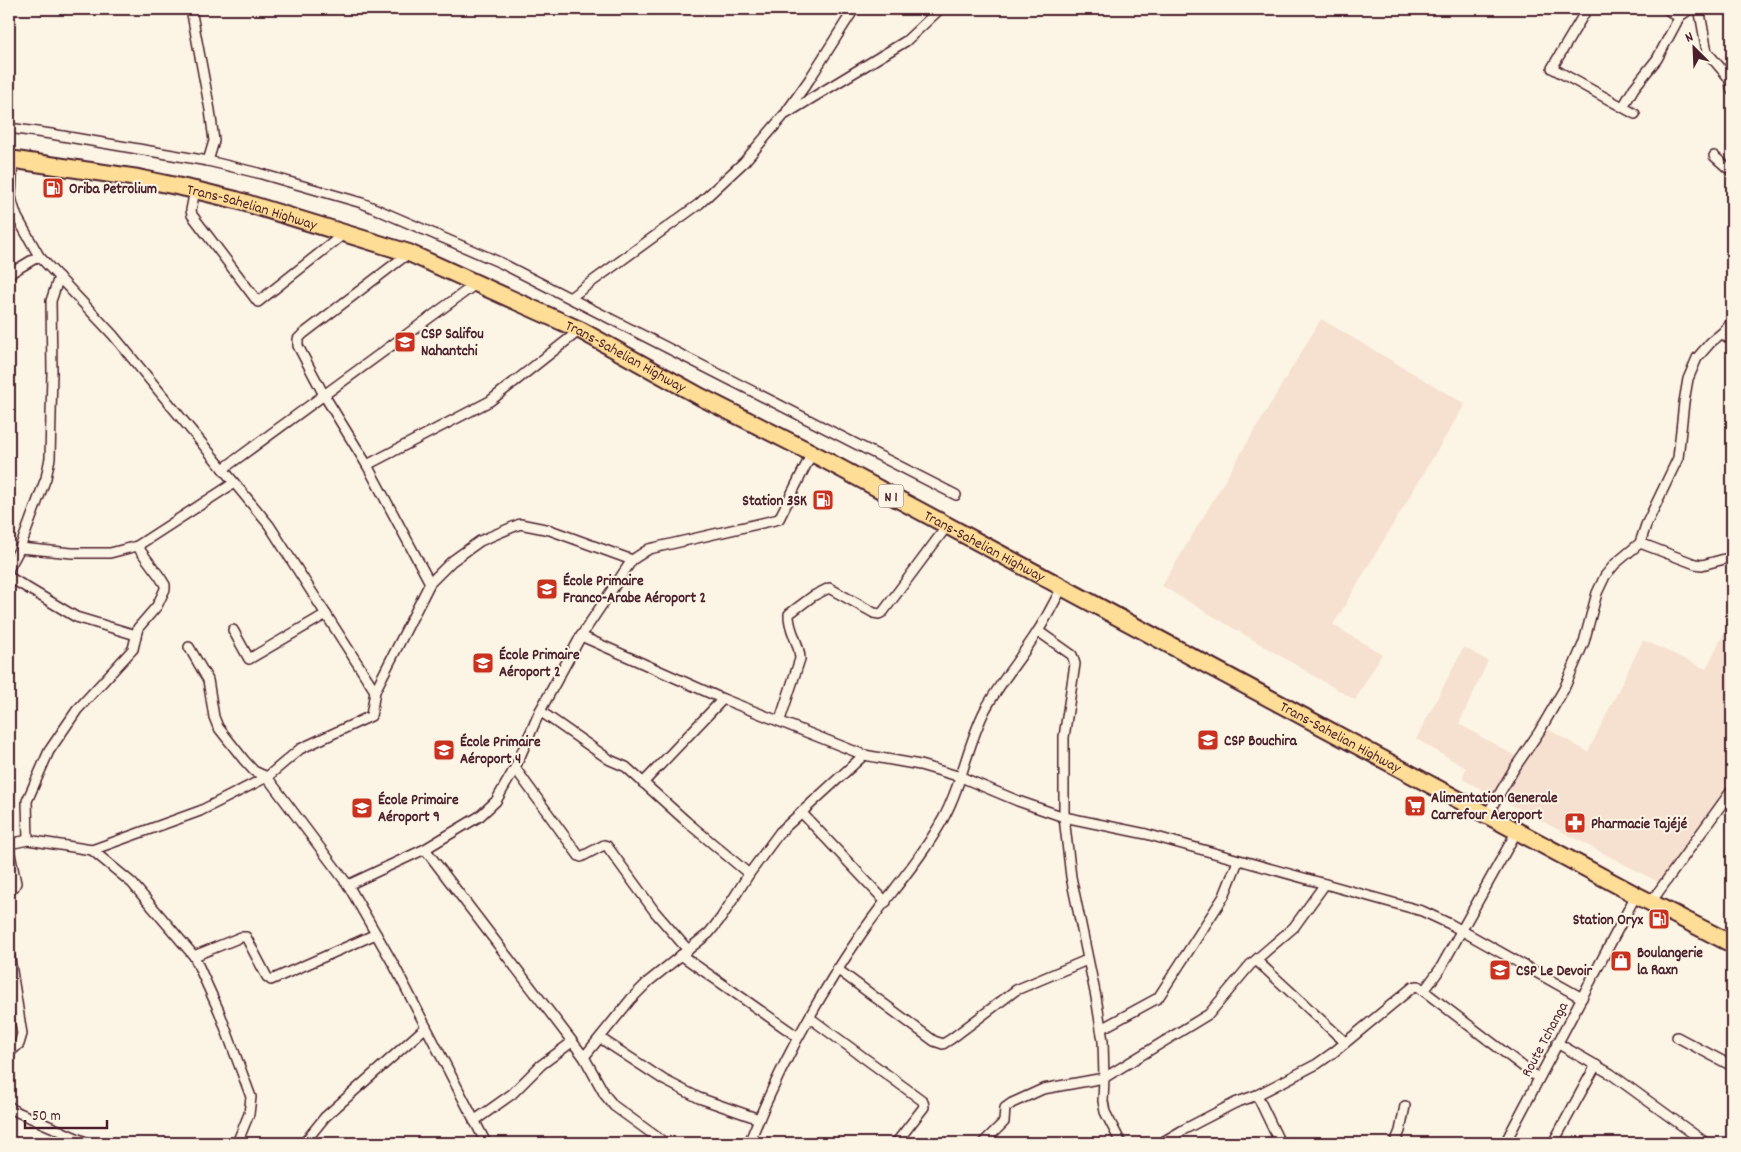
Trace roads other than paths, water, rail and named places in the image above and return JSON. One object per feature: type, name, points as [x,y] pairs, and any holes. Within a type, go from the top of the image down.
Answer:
[{"type":"highway","name":"Trans-Sahelian Highway","points":[[11,159],[138,178],[236,200],[409,252],[477,282],[580,330],[701,397],[812,453],[1644,899],[1732,944]]},
{"type":"street","points":[[191,9],[214,141],[208,161]]},
{"type":"street","points":[[571,297],[699,204],[744,162],[784,115],[809,80],[854,9]]},
{"type":"street","points":[[784,115],[906,41],[940,9]]},
{"type":"street","points":[[1587,9],[1552,68],[1635,114]]},
{"type":"street","points":[[1668,9],[1673,14],[1680,16]]},
{"type":"street","points":[[1623,107],[1634,88],[1657,59],[1680,16],[1690,9],[1697,10],[1700,14],[1706,52],[1729,78],[1732,91]]},
{"type":"street","points":[[9,128],[208,161],[258,173],[362,203],[499,262],[571,297],[956,495]]},
{"type":"street","points":[[1714,156],[1732,172]]},
{"type":"street","points":[[11,159],[11,196],[13,206],[17,217],[39,256],[113,335],[268,525],[375,691]]},
{"type":"street","points":[[195,190],[192,214],[258,302],[344,233]]},
{"type":"street","points":[[409,252],[298,339],[301,354],[367,465],[430,583]]},
{"type":"street","points":[[9,274],[39,256]]},
{"type":"street","points":[[9,568],[20,548],[46,478],[50,458],[51,301],[59,277]]},
{"type":"street","points":[[223,469],[477,282]]},
{"type":"street","points":[[1487,815],[1514,769],[1540,732],[1564,689],[1584,642],[1597,593],[1605,576],[1615,564],[1640,542],[1646,525],[1678,458],[1688,379],[1697,358],[1732,322]]},
{"type":"street","points":[[367,465],[490,401],[580,330]]},
{"type":"street","points":[[1722,333],[1732,341]]},
{"type":"street","points":[[348,885],[425,849],[480,816],[496,800],[515,768],[540,710],[581,636],[632,560],[649,549],[779,519],[812,453]]},
{"type":"street","points":[[20,548],[72,553],[110,553],[137,546],[234,483]]},
{"type":"street","points":[[9,844],[28,840],[92,850],[200,811],[267,777],[300,749],[371,716],[375,691],[430,583],[452,561],[480,542],[520,524],[550,530],[632,560]]},
{"type":"street","points":[[780,720],[800,659],[800,652],[790,623],[789,614],[813,596],[829,588],[874,613],[879,614],[883,612],[947,526]]},
{"type":"street","points":[[1640,542],[1695,564],[1732,557]]},
{"type":"street","points":[[28,840],[28,801],[49,751],[77,710],[133,649],[138,628],[157,606],[165,585],[137,546]]},
{"type":"street","points":[[9,577],[76,617],[136,635]]},
{"type":"street","points":[[750,1143],[798,1037],[837,968],[921,854],[944,818],[961,777],[971,740],[985,709],[1038,630],[1062,588]]},
{"type":"street","points":[[233,630],[249,659],[326,614]]},
{"type":"street","points":[[1038,630],[1072,655],[1075,664],[1064,738],[1064,817],[1071,877],[1101,1028],[1104,1078],[1103,1101],[1105,1112],[1121,1143]]},
{"type":"street","points":[[581,636],[723,699],[780,720],[864,755],[920,765],[961,777],[1018,801],[1064,817],[1146,834],[1422,911],[1462,931],[1582,998]]},
{"type":"street","points":[[189,647],[208,680],[214,717],[218,727],[254,771],[267,777],[348,885],[426,1027],[486,1143]]},
{"type":"street","points":[[643,783],[723,699]]},
{"type":"street","points":[[540,710],[610,760],[626,767],[686,822],[749,874]]},
{"type":"street","points":[[584,1057],[631,999],[649,981],[699,942],[721,918],[775,838],[864,755]]},
{"type":"street","points":[[515,768],[579,856],[581,857],[604,845],[608,846],[685,952],[798,1037]]},
{"type":"street","name":"Route Tchanga","points":[[1505,1143],[1582,998],[1644,899],[1732,790]]},
{"type":"street","points":[[801,812],[886,902]]},
{"type":"street","points":[[1424,992],[1462,931],[1517,831]]},
{"type":"street","points":[[9,849],[16,883],[9,891]]},
{"type":"street","points":[[425,849],[584,1057],[602,1090],[614,1106],[665,1143]]},
{"type":"street","points":[[92,850],[132,883],[194,956],[216,1003],[251,1097],[249,1114],[237,1143]]},
{"type":"street","points":[[1101,1028],[1158,998],[1224,896],[1238,861]]},
{"type":"street","points":[[983,1143],[1004,1122],[1004,1108],[1012,1103],[1043,1089],[1104,1078],[1209,1014],[1256,960],[1294,927],[1325,884]]},
{"type":"street","points":[[194,956],[241,937],[246,938],[267,977],[272,980],[376,934]]},
{"type":"street","points":[[9,952],[22,1034],[19,1044],[9,1054]]},
{"type":"street","points":[[837,968],[934,1041],[943,1044],[1016,990],[1087,960]]},
{"type":"street","points":[[1256,960],[1345,1042]]},
{"type":"street","points":[[1162,1143],[1191,1125],[1257,1095],[1318,1064],[1412,987],[1418,986],[1538,1078]]},
{"type":"street","points":[[810,1018],[923,1101],[924,1107],[896,1143]]},
{"type":"street","points":[[304,1143],[325,1116],[426,1027]]},
{"type":"street","points":[[1677,1036],[1732,1066]]},
{"type":"street","points":[[600,1038],[664,1080],[699,1098],[759,1120]]},
{"type":"street","points":[[474,1121],[512,1094],[542,1065],[572,1042]]},
{"type":"street","points":[[1557,1043],[1596,1065],[1706,1143]]},
{"type":"street","points":[[1553,1143],[1596,1065]]},
{"type":"street","points":[[1257,1095],[1280,1143]]},
{"type":"street","points":[[9,1106],[15,1111],[88,1143]]},
{"type":"street","points":[[1395,1143],[1400,1131],[1405,1106]]},
{"type":"place","name":"Oriba Petrolium","points":[[53,188]]},
{"type":"place","name":"CSP Salifou Nahantchi","points":[[405,342]]},
{"type":"place","name":"Station 3SK","points":[[823,500]]},
{"type":"place","name":"École Primaire Franco-Arabe Aéroport 2","points":[[547,589]]},
{"type":"place","name":"École Primaire Aéroport 2","points":[[483,663]]},
{"type":"place","name":"CSP Bouchira","points":[[1208,740]]},
{"type":"place","name":"École Primaire Aéroport 4","points":[[444,750]]},
{"type":"place","name":"Alimentation Generale Carrefour Aeroport","points":[[1415,806]]},
{"type":"place","name":"École Primaire Aéroport 9","points":[[362,808]]},
{"type":"place","name":"Pharmacie Tajéjé","points":[[1575,823]]},
{"type":"place","name":"Station Oryx","points":[[1659,919]]},
{"type":"place","name":"Boulangerie la Raxn","points":[[1621,961]]},
{"type":"place","name":"CSP Le Devoir","points":[[1500,970]]}]
